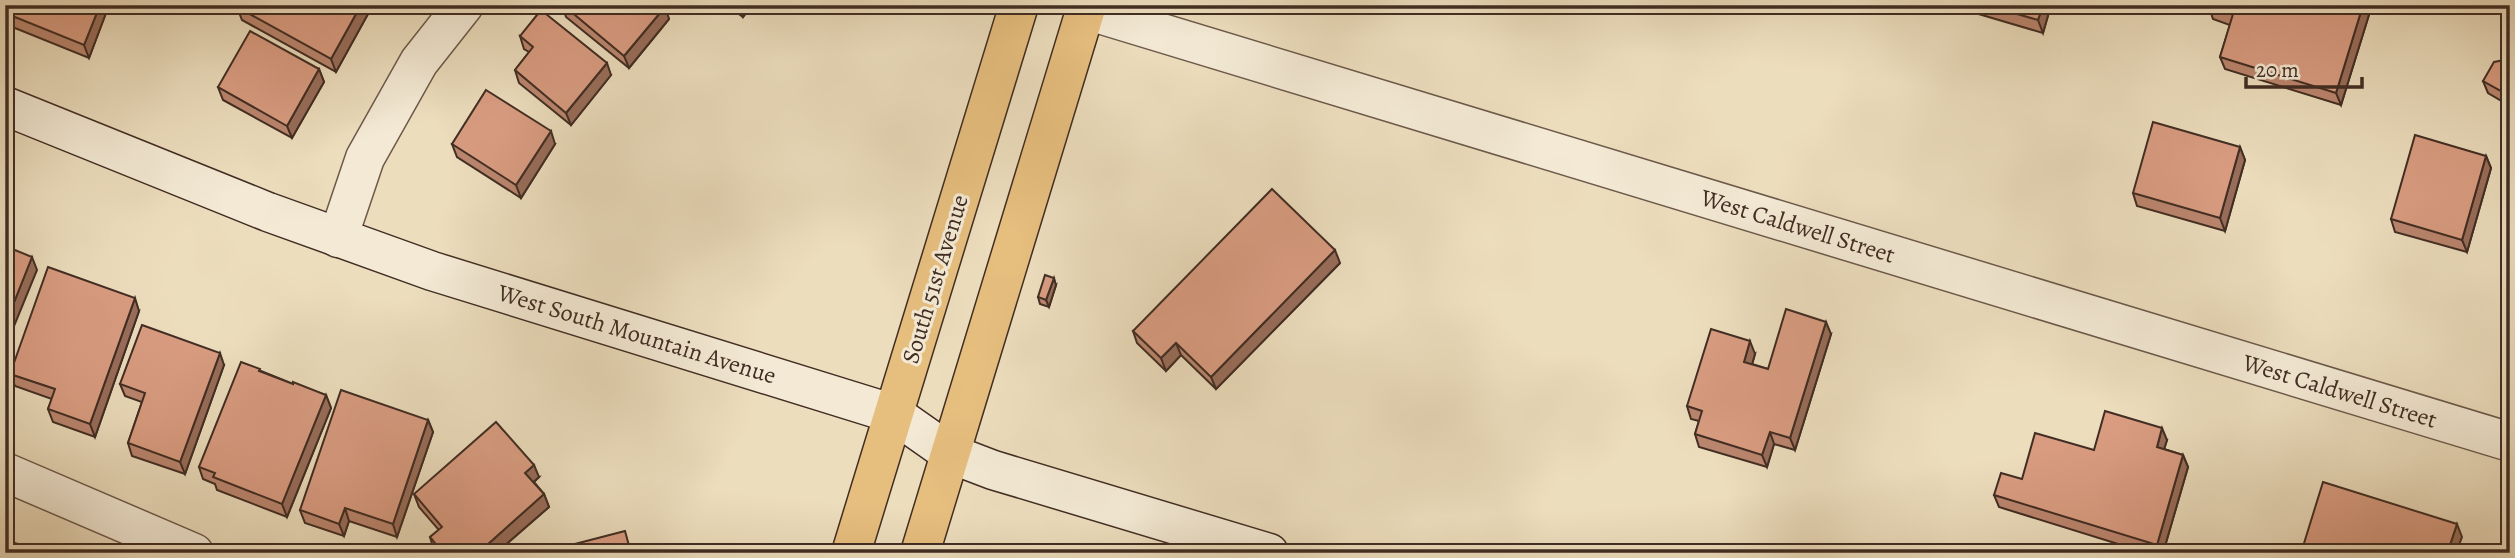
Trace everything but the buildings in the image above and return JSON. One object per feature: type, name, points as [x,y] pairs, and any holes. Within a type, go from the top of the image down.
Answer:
[{"type":"main road","name":"South 51st Avenue","points":[[851,553],[1019,5]]},
{"type":"main road","points":[[920,553],[1086,8]]},
{"type":"street","points":[[338,238],[365,158],[419,62],[464,5]]},
{"type":"street","name":"West Caldwell Street","points":[[1086,8],[2510,442]]},
{"type":"street","name":"West South Mountain Avenue","points":[[5,106],[338,238],[432,271],[894,414],[951,454],[1010,476],[1269,553]]},
{"type":"street","points":[[5,472],[194,553]]}]
